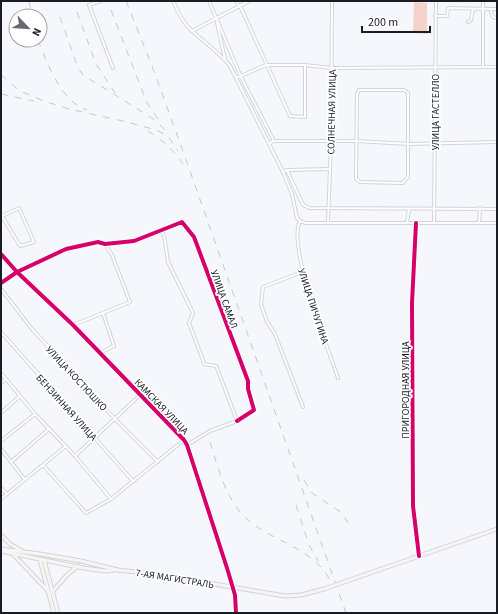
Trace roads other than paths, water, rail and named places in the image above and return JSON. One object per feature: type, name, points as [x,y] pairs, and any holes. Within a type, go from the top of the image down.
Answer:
[{"type":"main road","name":"7-АЯ МАГИСТРАЛЬ","points":[[118,570],[155,574],[296,596],[324,589],[497,529]]},
{"type":"main road","points":[[1,535],[10,544],[23,552]]},
{"type":"main road","points":[[1,550],[40,554],[118,570]]},
{"type":"main road","points":[[1,550],[42,560],[106,571],[118,570]]},
{"type":"main road","points":[[13,554],[51,592],[54,613]]},
{"type":"main road","points":[[40,554],[58,613]]},
{"type":"main road","points":[[42,560],[44,555]]},
{"type":"main road","points":[[51,592],[78,566]]},
{"type":"street","points":[[101,1],[89,5],[113,68]]},
{"type":"street","points":[[173,1],[182,19],[192,31],[225,59]]},
{"type":"street","points":[[209,1],[241,76],[274,141]]},
{"type":"street","points":[[236,1],[242,10],[290,116],[305,117],[305,66]]},
{"type":"street","points":[[192,31],[249,1]]},
{"type":"street","name":"СОЛНЕЧНАЯ УЛИЦА","points":[[328,223],[331,141],[332,1]]},
{"type":"street","name":"УЛИЦА ГАСТЕЛЛО","points":[[434,223],[436,1]]},
{"type":"street","points":[[483,1],[483,67]]},
{"type":"street","points":[[436,16],[447,16],[449,8],[497,9]]},
{"type":"street","points":[[468,22],[472,16],[473,8]]},
{"type":"street","points":[[492,9],[493,17],[497,18]]},
{"type":"street","points":[[216,18],[225,59]]},
{"type":"street","name":"УЛИЦА ПИЧУГИНА","points":[[225,59],[270,143],[291,192],[297,218],[300,221],[298,233],[302,272],[338,378]]},
{"type":"street","points":[[236,78],[266,65],[331,68],[497,67]]},
{"type":"street","points":[[359,90],[404,90],[408,93],[408,177],[403,183],[360,182],[356,179],[356,141],[357,94],[359,90]]},
{"type":"street","points":[[270,143],[274,141],[356,141],[409,144],[497,142]]},
{"type":"street","points":[[283,172],[287,170],[330,170]]},
{"type":"street","points":[[287,170],[305,206],[310,208],[497,209]]},
{"type":"street","points":[[291,192],[296,190]]},
{"type":"street","points":[[19,208],[34,242],[20,246],[1,216],[19,208]]},
{"type":"street","points":[[478,223],[480,208]]},
{"type":"street","points":[[407,223],[409,209]]},
{"type":"street","points":[[300,221],[306,223],[497,224]]},
{"type":"street","name":"УЛИЦА САМАЛ","points":[[162,229],[182,222],[194,236],[248,381],[248,390],[254,410],[237,421]]},
{"type":"street","name":"ПРИГОРОДНАЯ УЛИЦА","points":[[416,223],[412,303],[413,491],[419,556]]},
{"type":"street","points":[[1,283],[17,272],[66,249],[98,242],[106,244],[134,241],[162,229],[168,262],[193,312],[189,324],[202,360],[204,364],[216,366],[237,421],[210,431],[188,446]]},
{"type":"street","points":[[73,325],[130,302],[112,255],[106,244]]},
{"type":"street","name":"КАМСКАЯ УЛИЦА","points":[[2,255],[17,272],[73,325],[184,440],[188,446],[235,594],[236,613]]},
{"type":"street","points":[[302,272],[263,287],[261,304],[267,322],[275,334],[303,407]]},
{"type":"street","name":"УЛИЦА КОСТЮШКО","points":[[1,289],[32,329],[115,419],[158,462]]},
{"type":"street","points":[[100,353],[114,346],[103,313]]},
{"type":"street","name":"БЕНЗИННАЯ УЛИЦА","points":[[1,332],[133,482]]},
{"type":"street","points":[[1,373],[35,414],[75,456],[110,499]]},
{"type":"street","points":[[1,383],[6,379]]},
{"type":"street","points":[[75,456],[140,395]]},
{"type":"street","points":[[1,413],[20,396]]},
{"type":"street","points":[[1,441],[35,414]]},
{"type":"street","points":[[11,462],[49,429]]},
{"type":"street","points":[[43,465],[86,513],[110,499],[133,482],[184,440]]},
{"type":"street","points":[[1,499],[66,446]]},
{"type":"street","points":[[1,449],[25,480]]},
{"type":"street","points":[[1,488],[7,494]]},
{"type":"railway","points":[[29,1],[30,8]]},
{"type":"railway","points":[[126,1],[179,140],[346,613]]},
{"type":"railway","points":[[111,10],[147,103],[158,119]]},
{"type":"railway","points":[[77,12],[96,64],[115,93]]},
{"type":"railway","points":[[60,17],[78,68],[83,75],[155,120],[169,134]]},
{"type":"railway","points":[[41,48],[56,81],[62,90],[78,106],[87,110]]},
{"type":"railway","points":[[1,75],[20,91],[44,101],[69,109],[156,130],[168,136],[178,151]]},
{"type":"railway","points":[[1,94],[34,101]]},
{"type":"railway","points":[[148,131],[169,147],[186,169]]},
{"type":"railway","points":[[210,442],[226,489],[242,514],[260,529],[311,558],[324,570],[332,584]]},
{"type":"railway","points":[[304,480],[312,493],[343,514],[349,525]]},
{"type":"railway","points":[[296,505],[309,545],[318,561]]}]
